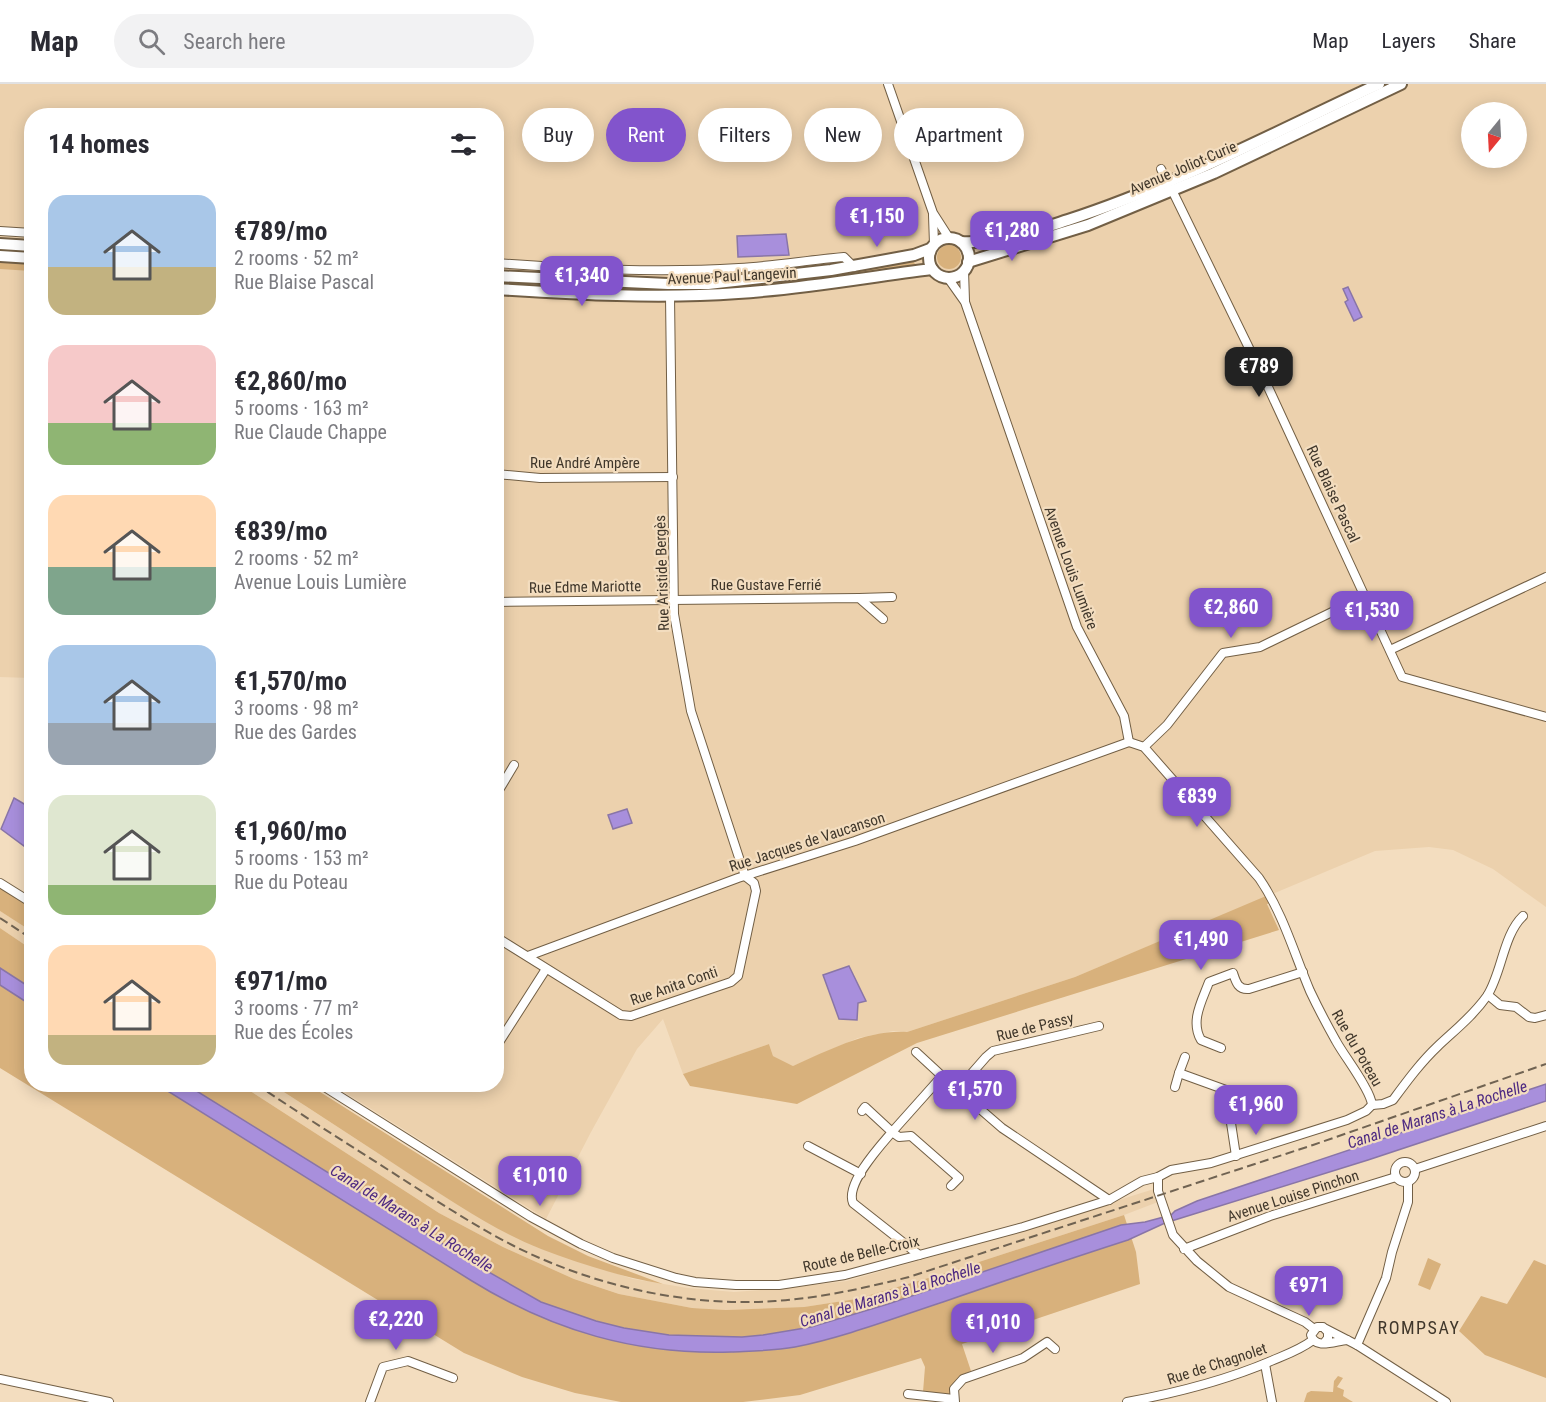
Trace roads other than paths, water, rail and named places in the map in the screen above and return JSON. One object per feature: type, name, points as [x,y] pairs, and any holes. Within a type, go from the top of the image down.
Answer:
[{"type":"main road","name":"Avenue Joliot Curie","points":[[966,267],[1088,225],[1379,84]]},
{"type":"main road","name":"Avenue Joliot Curie","points":[[961,242],[979,243],[1011,237],[1214,173],[1401,84]]},
{"type":"main road","points":[[949,238],[961,242],[968,251],[966,267],[954,277],[942,277],[932,269],[928,260],[932,246],[949,238]]},
{"type":"main road","points":[[0,244],[24,246]]},
{"type":"main road","name":"Avenue Paul Langevin","points":[[504,277],[708,284],[854,267],[921,254],[932,246]]},
{"type":"main road","points":[[0,256],[24,258]]},
{"type":"main road","name":"Avenue Paul Langevin","points":[[504,289],[669,296],[825,285],[932,269]]},
{"type":"street","points":[[888,84],[933,213],[949,238]]},
{"type":"street","name":"Rue Blaise Pascal","points":[[1161,169],[1268,387],[1402,677],[1546,717]]},
{"type":"street","points":[[932,246],[933,213]]},
{"type":"street","points":[[1008,224],[1011,237]]},
{"type":"street","points":[[0,231],[24,232]]},
{"type":"street","points":[[504,264],[614,270],[708,269],[740,268],[844,257],[854,267]]},
{"type":"street","points":[[522,290],[525,265]]},
{"type":"street","name":"Avenue Louis Lumière","points":[[965,302],[966,267]]},
{"type":"street","name":"Avenue Louis Lumière","points":[[948,278],[965,302],[1077,627],[1124,716],[1129,742]]},
{"type":"street","name":"Rue Aristide Bergès","points":[[669,296],[674,614],[691,711],[745,876]]},
{"type":"street","name":"Rue André Ampère","points":[[504,475],[540,478],[673,477]]},
{"type":"street","points":[[1390,650],[1546,577]]},
{"type":"street","points":[[1129,742],[1144,747],[1167,725],[1223,653],[1260,647],[1365,596]]},
{"type":"street","name":"Rue Gustave Ferrié","points":[[674,599],[892,597]]},
{"type":"street","points":[[858,598],[883,619]]},
{"type":"street","name":"Rue Edme Mariotte","points":[[504,602],[674,599]]},
{"type":"street","name":"Rue Jacques de Vaucanson","points":[[528,956],[745,876],[855,841],[1129,742]]},
{"type":"street","name":"Rue du Poteau","points":[[1144,747],[1259,878],[1270,894],[1286,927],[1321,1014],[1341,1051],[1370,1096],[1372,1105],[1359,1115],[1236,1156],[1171,1170],[1158,1177]]},
{"type":"street","points":[[504,782],[514,765]]},
{"type":"street","name":"Rue Anita Conti","points":[[528,956],[626,1017],[735,980],[740,971],[756,891],[754,883],[745,876]]},
{"type":"street","points":[[0,883],[24,898]]},
{"type":"street","points":[[1372,1105],[1393,1100],[1437,1046],[1475,1011],[1488,995],[1497,977],[1513,930],[1523,916]]},
{"type":"street","points":[[504,942],[528,956]]},
{"type":"street","points":[[504,1035],[546,969]]},
{"type":"street","points":[[1221,1048],[1201,1040],[1196,1028],[1195,1021],[1209,982],[1233,973],[1237,985],[1249,989],[1303,972]]},
{"type":"street","points":[[1488,995],[1500,1005],[1516,1007],[1529,1017],[1546,1015]]},
{"type":"street","name":"Rue de Passy","points":[[958,1089],[993,1051],[1099,1026]]},
{"type":"street","points":[[916,1052],[1002,1128],[1109,1200]]},
{"type":"street","points":[[1175,1087],[1185,1057]]},
{"type":"street","points":[[1179,1073],[1226,1090],[1236,1156]]},
{"type":"street","points":[[919,1255],[853,1203],[851,1191],[872,1155],[942,1076]]},
{"type":"street","name":"Route de Belle-Croix","points":[[333,1092],[557,1232],[613,1258],[676,1278],[725,1285],[790,1283],[845,1275],[1023,1227],[1109,1200],[1142,1181],[1158,1177]]},
{"type":"street","points":[[862,1111],[865,1107],[899,1137],[911,1136],[959,1178],[951,1186]]},
{"type":"street","points":[[1415,1169],[1546,1126]]},
{"type":"street","points":[[808,1146],[861,1174]]},
{"type":"street","points":[[1401,1162],[1411,1163],[1415,1169],[1415,1176],[1408,1182],[1396,1177],[1396,1167],[1401,1162]]},
{"type":"street","points":[[1158,1177],[1157,1184],[1172,1232],[1184,1249],[1229,1287],[1305,1322],[1314,1329]]},
{"type":"street","name":"Avenue Louise Pinchon","points":[[1184,1249],[1270,1216],[1396,1177]]},
{"type":"street","points":[[1357,1345],[1386,1278],[1408,1202],[1408,1182]]},
{"type":"street","points":[[1197,1261],[1199,1244]]},
{"type":"street","points":[[1349,1340],[1317,1343],[1313,1341],[1311,1335],[1314,1329],[1320,1327],[1349,1340],[1446,1402]]},
{"type":"street","points":[[1324,1343],[1328,1338],[1326,1329]]},
{"type":"street","name":"Rue de Chagnolet","points":[[1126,1402],[1197,1386],[1265,1364],[1313,1341]]},
{"type":"street","points":[[908,1394],[955,1401],[954,1389],[963,1379],[1023,1358],[1047,1342],[1055,1349]]},
{"type":"street","points":[[370,1402],[383,1367],[408,1360],[453,1378]]},
{"type":"street","points":[[1265,1364],[1272,1402]]},
{"type":"street","points":[[0,1379],[109,1402]]},
{"type":"railway","points":[[0,918],[24,934]]},
{"type":"railway","points":[[268,1092],[467,1219],[514,1246],[545,1260],[608,1283],[641,1291],[708,1301],[742,1302],[809,1298],[909,1277],[1313,1145],[1546,1064]]},
{"type":"district","name":"ROMPSAY","points":[[1419,1328]]},
{"type":"water label","name":"Canal de Marans à La Rochelle","points":[[1437,1114]]},
{"type":"water label","name":"Canal de Marans à La Rochelle","points":[[412,1218]]},
{"type":"water label","name":"Canal de Marans à La Rochelle","points":[[890,1294]]}]
